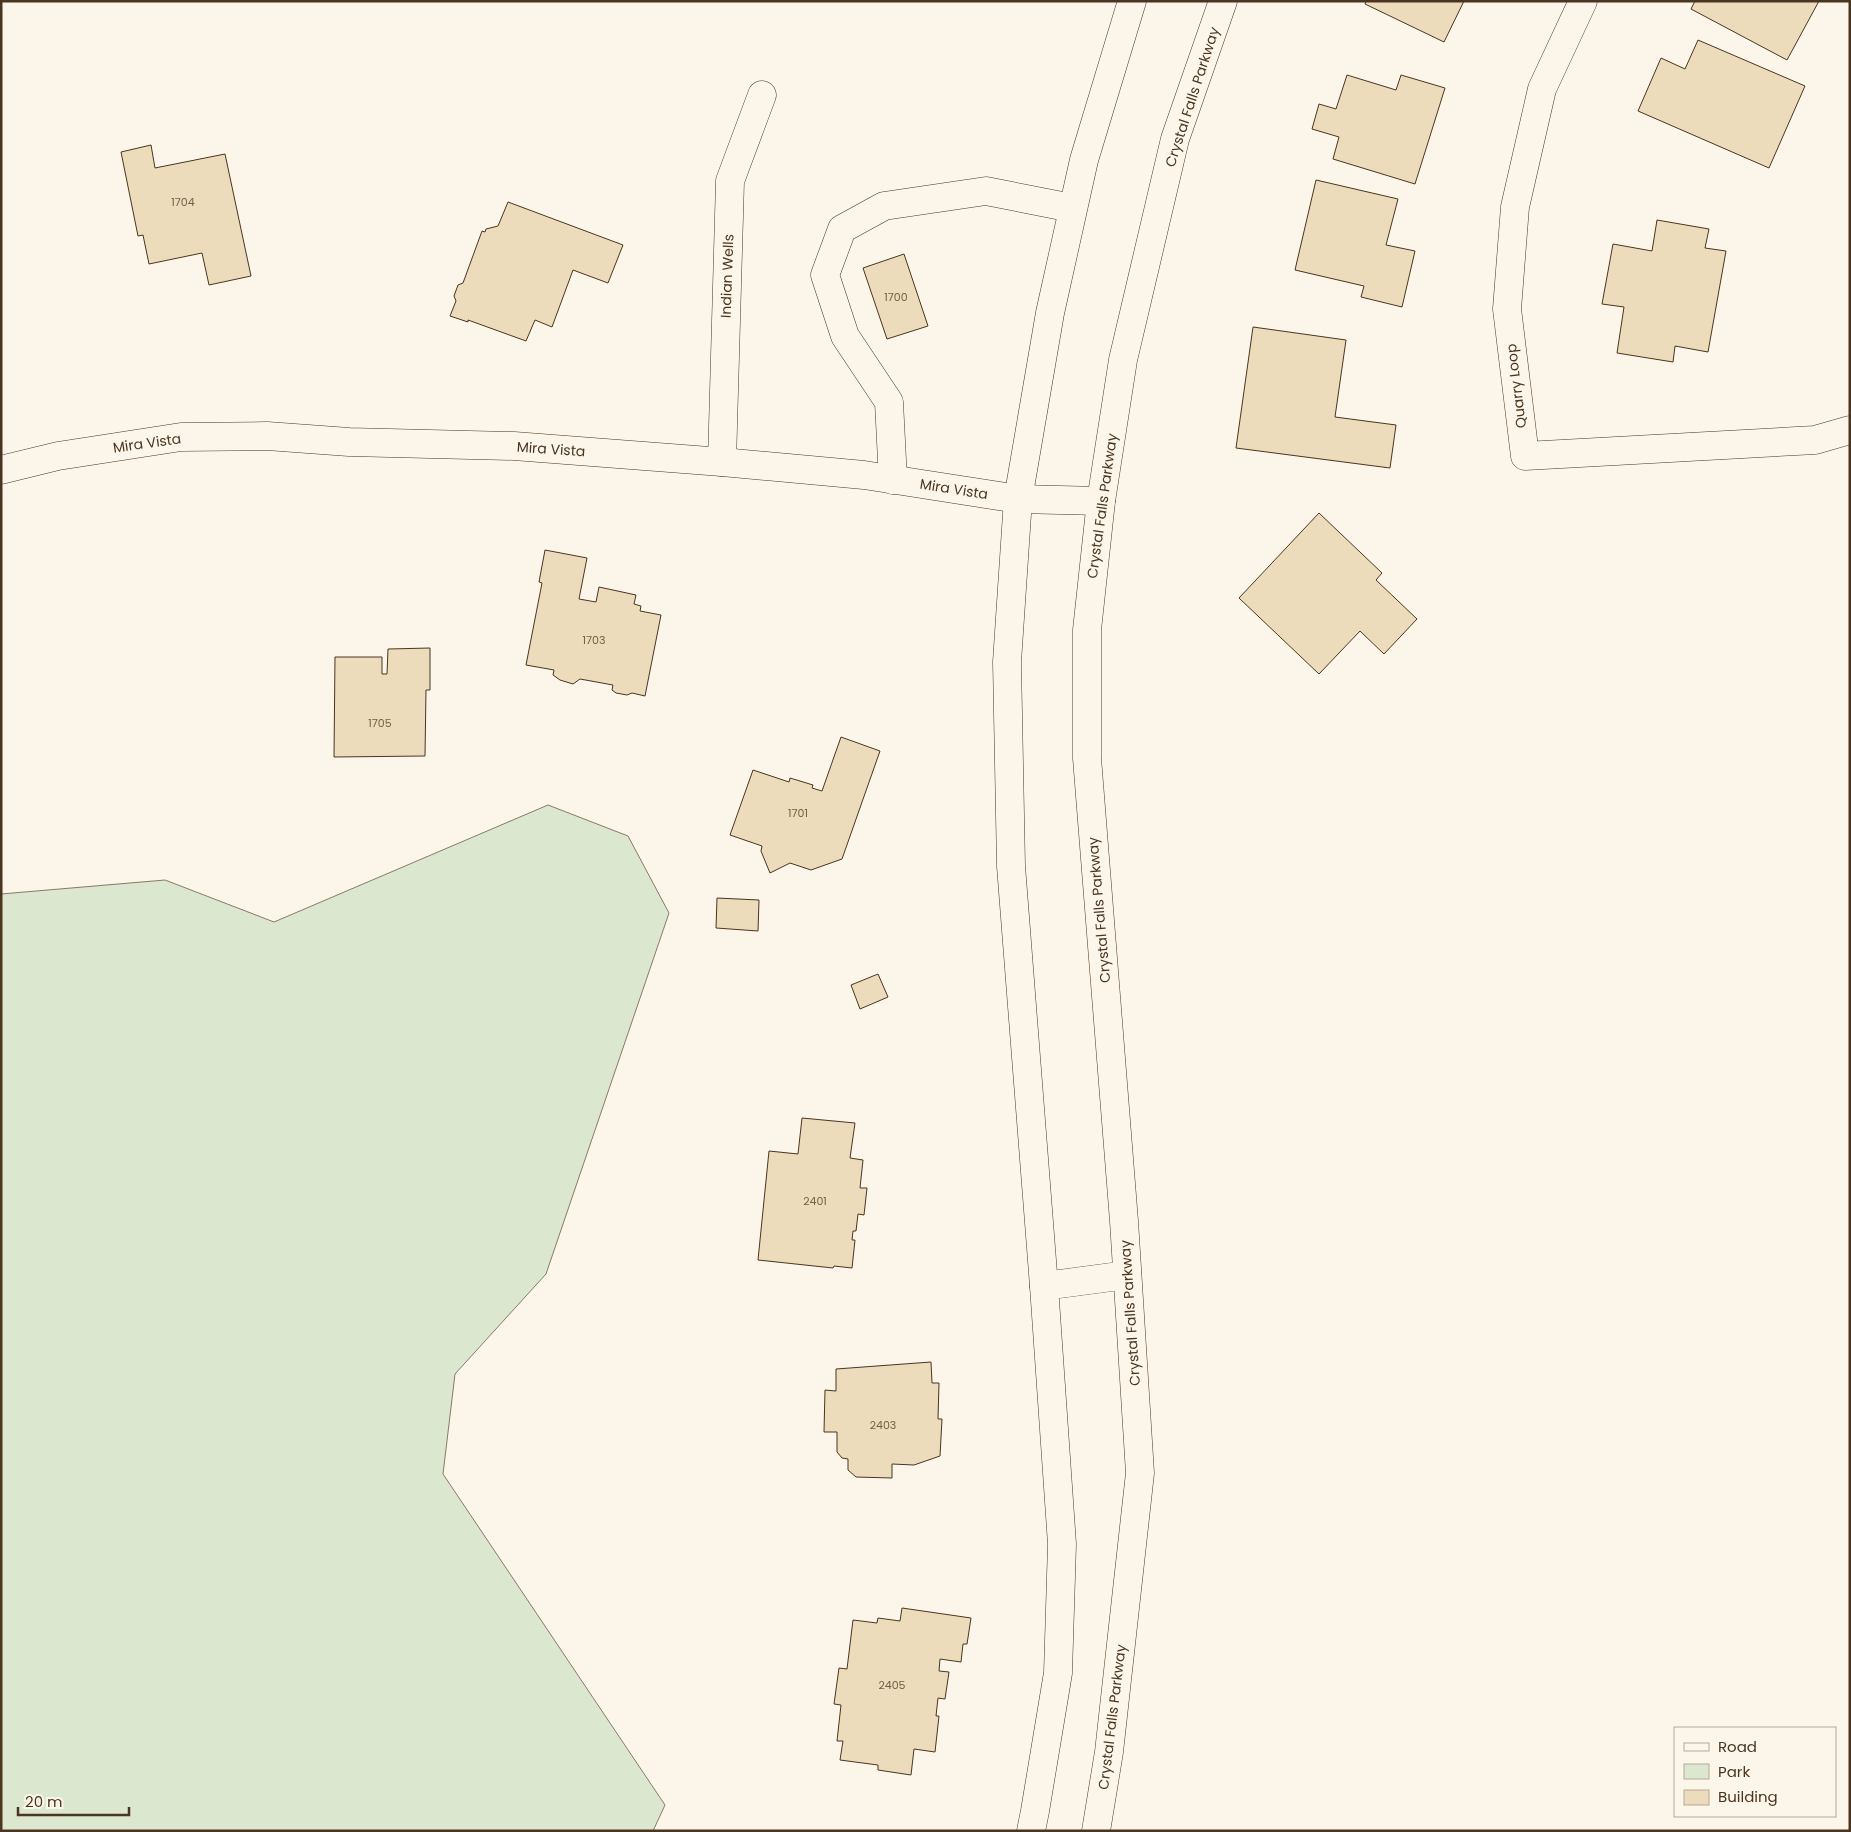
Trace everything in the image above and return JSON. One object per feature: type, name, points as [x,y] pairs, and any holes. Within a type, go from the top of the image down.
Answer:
[{"type":"street","points":[[1031,1831],[1036,1811],[1058,1673],[1062,1544],[1011,866],[1007,662],[1018,499],[1050,313],[1084,160],[1132,1]]},
{"type":"street","name":"Crystal Falls Parkway","points":[[1096,1831],[1109,1752],[1140,1473],[1128,1275],[1087,758],[1087,630],[1101,501],[1123,360],[1175,139],[1223,1]]},
{"type":"street","name":"Quarry Loop","points":[[1583,1],[1542,89],[1515,207],[1507,310],[1525,456],[1815,440],[1850,430]]},
{"type":"street","name":"Indian Wells","points":[[722,462],[730,182],[762,95]]},
{"type":"street","points":[[892,480],[889,402],[845,336],[825,275],[842,229],[884,206],[986,191],[1072,208]]},
{"type":"street","name":"Mira Vista","points":[[1,470],[58,456],[181,437],[267,436],[349,442],[514,446],[722,462],[864,475],[1018,499],[1101,501]]},
{"type":"street","points":[[1044,1286],[1128,1275]]},
{"type":"green space","points":[[548,805],[628,836],[669,913],[546,1274],[455,1374],[443,1474],[665,1805],[653,1831],[1,1831],[1,894],[165,880],[274,922]]},
{"type":"building","points":[[1366,1],[1464,1],[1444,42],[1365,4]]},
{"type":"building","points":[[1695,1],[1819,1],[1787,60],[1691,9]]},
{"type":"building","points":[[1698,40],[1805,86],[1769,168],[1638,111],[1661,58],[1685,69]]},
{"type":"building","points":[[1347,75],[1396,90],[1401,75],[1445,88],[1415,184],[1333,159],[1339,137],[1312,129],[1319,104],[1336,109]]},
{"type":"building","points":[[151,145],[155,168],[225,154],[251,276],[209,285],[202,253],[149,264],[143,235],[138,236],[121,152]]},
{"type":"building","points":[[1316,180],[1398,199],[1386,245],[1415,251],[1402,307],[1361,297],[1364,286],[1295,270]]},
{"type":"building","points":[[508,202],[623,245],[608,283],[573,270],[552,327],[535,320],[526,341],[468,320],[468,322],[450,316],[456,301],[454,296],[458,285],[463,283],[482,231],[485,232],[486,229],[498,226]]},
{"type":"building","points":[[1657,220],[1709,229],[1705,248],[1726,251],[1708,352],[1675,346],[1673,362],[1617,353],[1624,307],[1602,304],[1613,244],[1652,251]]},
{"type":"building","points":[[904,254],[928,326],[887,339],[863,268]]},
{"type":"building","points":[[1253,327],[1346,340],[1335,417],[1396,425],[1390,468],[1236,448]]},
{"type":"building","points":[[1319,513],[1382,573],[1376,580],[1417,619],[1384,654],[1360,631],[1319,674],[1239,598]]},
{"type":"building","points":[[545,550],[587,558],[579,599],[596,602],[599,587],[636,595],[634,604],[641,606],[640,611],[661,615],[645,696],[632,693],[627,695],[616,693],[612,690],[613,685],[580,679],[573,684],[560,680],[553,675],[554,670],[526,665],[542,583],[539,582]]},
{"type":"building","points":[[430,648],[430,690],[426,690],[425,756],[334,757],[335,657],[382,657],[382,674],[387,674],[388,649]]},
{"type":"building","points":[[841,737],[880,751],[842,859],[811,870],[790,863],[770,873],[761,851],[762,846],[730,835],[753,770],[789,782],[790,778],[813,785],[812,788],[822,791]]},
{"type":"building","points":[[717,898],[759,900],[758,931],[716,928]]},
{"type":"building","points":[[878,974],[888,997],[860,1009],[851,985]]},
{"type":"building","points":[[802,1118],[855,1123],[850,1158],[863,1160],[860,1188],[867,1188],[864,1215],[858,1214],[856,1231],[853,1231],[852,1240],[855,1240],[852,1268],[834,1266],[833,1268],[758,1260],[769,1151],[798,1154]]},
{"type":"building","points":[[931,1362],[932,1383],[939,1383],[938,1419],[942,1419],[940,1456],[914,1465],[892,1464],[892,1478],[856,1477],[848,1470],[848,1459],[842,1458],[837,1452],[837,1432],[824,1432],[825,1390],[836,1391],[836,1369]]},
{"type":"building","points":[[902,1608],[971,1618],[967,1644],[963,1644],[961,1662],[940,1659],[939,1671],[949,1672],[945,1699],[938,1698],[936,1716],[939,1716],[935,1752],[914,1749],[911,1775],[878,1770],[878,1765],[840,1760],[843,1741],[837,1741],[841,1705],[834,1704],[839,1668],[847,1669],[853,1620],[877,1623],[878,1618],[900,1621]]}]
